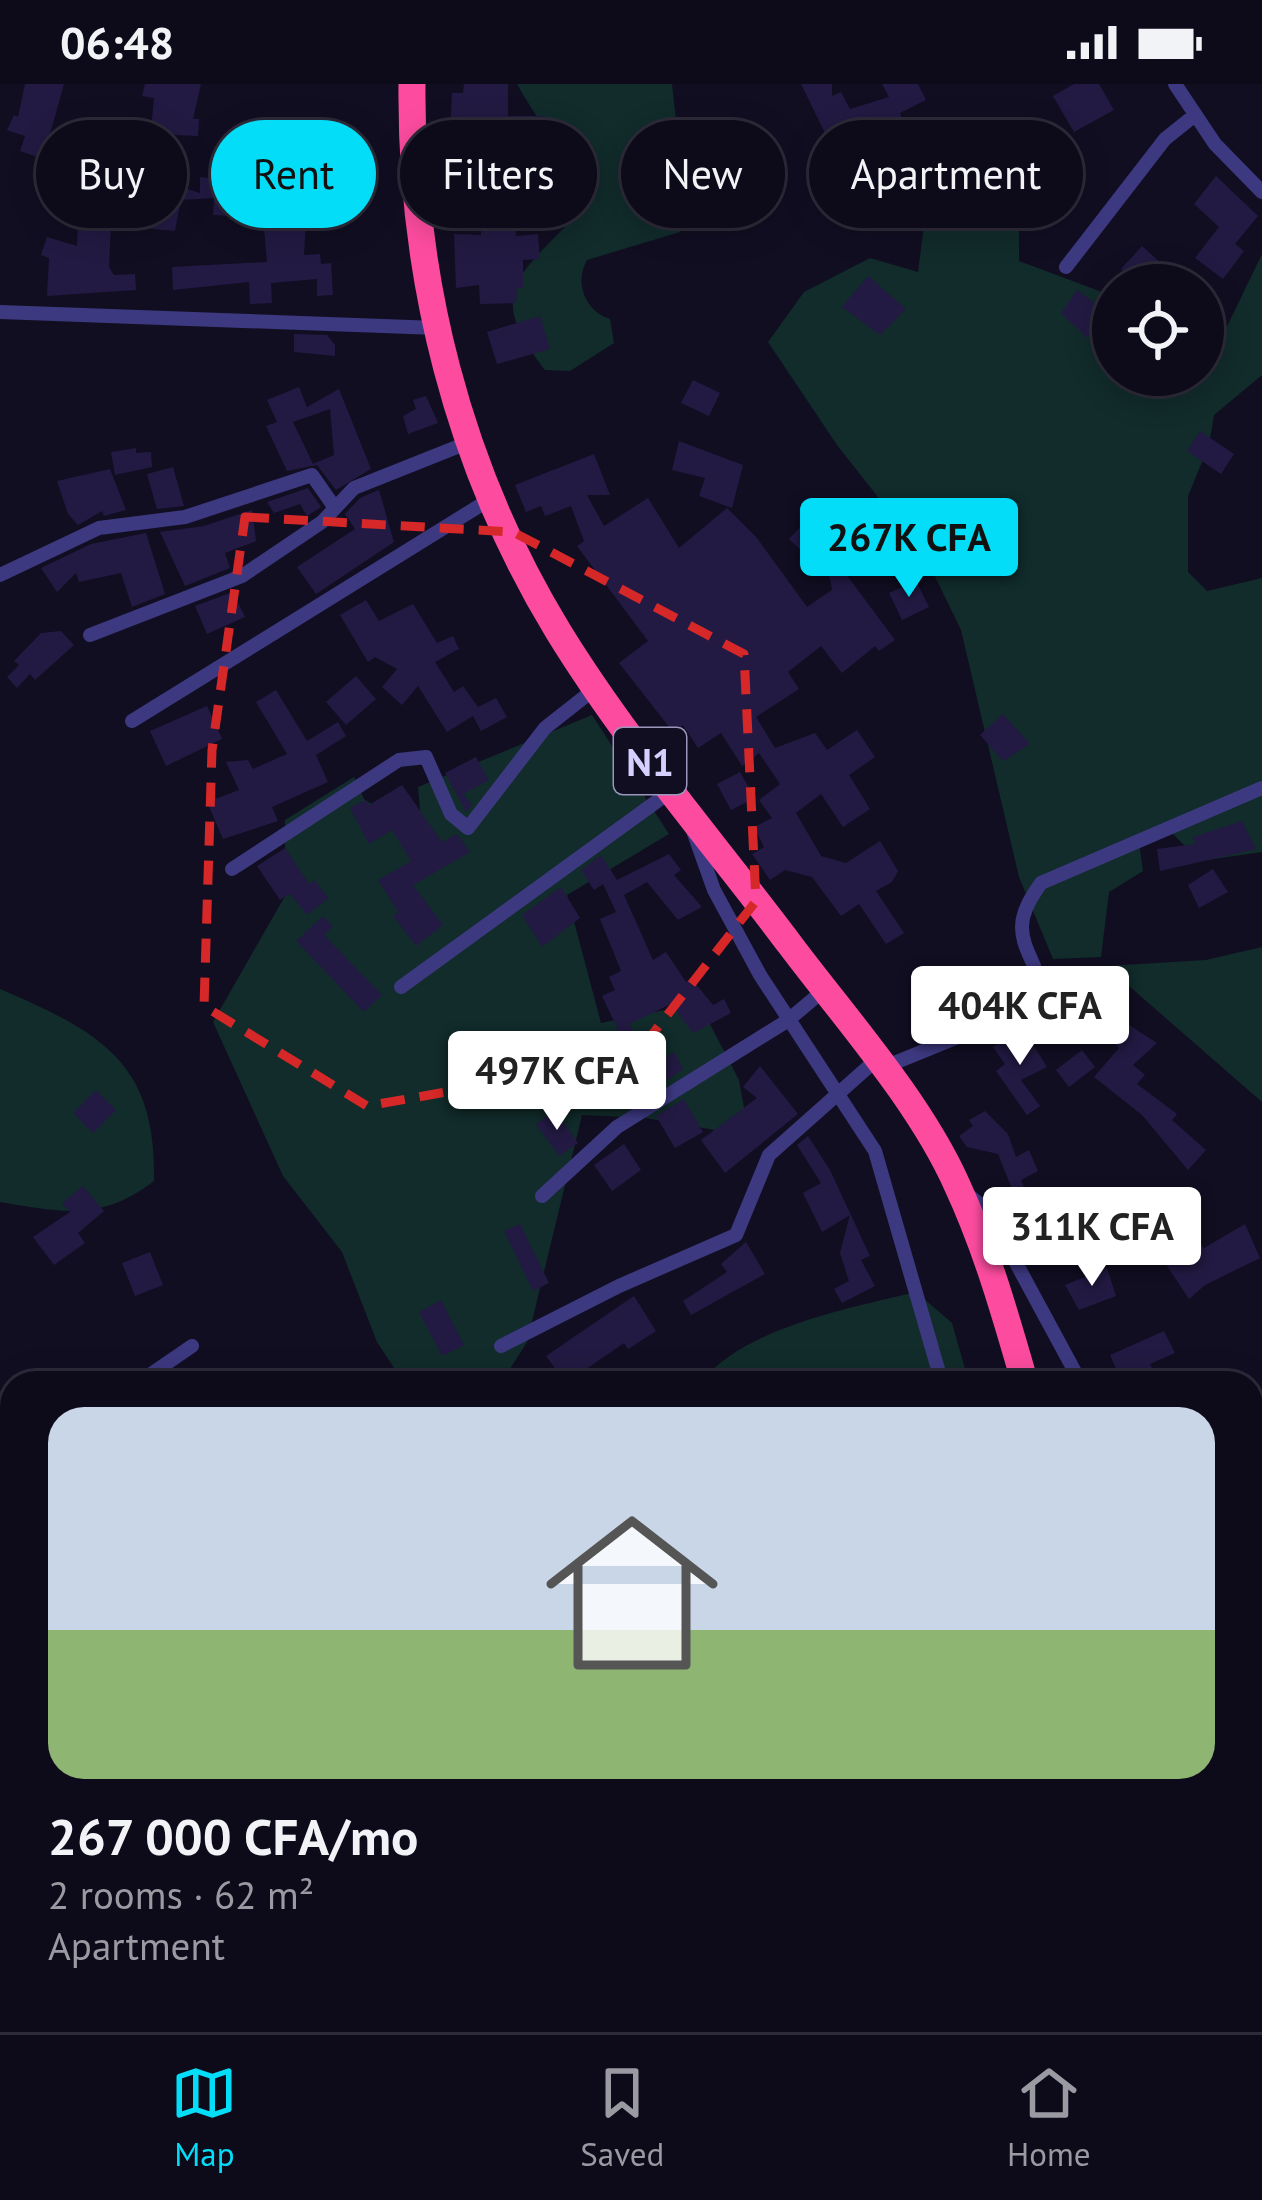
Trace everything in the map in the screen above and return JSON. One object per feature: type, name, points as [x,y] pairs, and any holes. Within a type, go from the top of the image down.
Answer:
[{"type":"highway","name":"N1","points":[[412,84],[421,236],[437,328],[467,443],[532,585],[597,687],[879,1064],[959,1187],[1020,1371]]},
{"type":"street","points":[[1175,84],[1262,192]]},
{"type":"street","points":[[1066,267],[1165,140],[1196,115]]},
{"type":"street","points":[[0,312],[437,328]]},
{"type":"street","points":[[90,635],[242,576],[335,508],[354,488],[467,443]]},
{"type":"street","points":[[0,574],[99,528],[185,517],[313,475],[335,508]]},
{"type":"street","points":[[132,722],[492,498]]},
{"type":"street","points":[[232,869],[399,760],[426,758],[451,814],[468,828],[545,728],[597,687]]},
{"type":"street","points":[[501,1346],[619,1286],[736,1235],[769,1155],[879,1064],[1029,1008],[1041,980],[1022,929],[1027,905],[1041,883],[1262,788]]},
{"type":"street","points":[[401,987],[671,791]]},
{"type":"street","points":[[691,814],[695,845],[714,890],[788,1021],[875,1150],[939,1371]]},
{"type":"street","points":[[542,1196],[616,1127],[788,1021],[824,990]]},
{"type":"street","points":[[959,1187],[988,1211],[1075,1371]]},
{"type":"street","points":[[156,1371],[192,1346]]},
{"type":"highlighted area","points":[[245,517],[513,532],[744,654],[756,901],[633,1059],[367,1106],[204,1006],[212,750]]},
{"type":"green space","points":[[517,84],[672,84],[676,120],[621,120],[621,228],[680,228],[680,232],[587,260],[584,295],[594,310],[610,319],[614,343],[570,371],[545,370],[517,325],[514,291],[533,260],[564,228],[597,228],[597,120],[539,120]]},
{"type":"green space","points":[[924,228],[1019,228],[1019,261],[1092,288],[1092,396],[1224,396],[1224,333],[1262,254],[1262,375],[1214,415],[1209,445],[1188,496],[1188,572],[1207,591],[1262,578],[1262,852],[1200,861],[1172,833],[1139,842],[1143,871],[1109,892],[1101,957],[1053,959],[1019,877],[961,630],[926,558],[837,445],[768,342],[804,292],[870,258],[918,272]]},
{"type":"green space","points":[[592,715],[669,834],[567,895],[601,1023],[699,1003],[739,1080],[749,1136],[646,1118],[582,1115],[527,1342],[509,1371],[396,1371],[377,1342],[342,1252],[283,1176],[213,1022],[285,896],[285,820],[354,777],[364,799],[406,826],[421,822],[418,787]]},
{"type":"green space","points":[[1262,947],[1262,1102],[1106,966],[1206,960]]},
{"type":"green space","points":[[0,989],[67,1020],[116,1056],[145,1107],[154,1181],[116,1203],[80,1211],[0,1202]]},
{"type":"green space","points":[[916,1292],[952,1323],[966,1371],[712,1371],[770,1334]]},
{"type":"building","points":[[25,84],[64,84],[54,120],[36,120],[36,157],[20,151],[25,136],[7,130],[14,115],[18,117]]},
{"type":"building","points":[[145,84],[201,84],[193,119],[199,119],[198,136],[187,136],[187,120],[152,120],[154,98],[142,96]]},
{"type":"building","points":[[464,84],[508,84],[508,116],[545,116],[545,120],[451,120],[452,93],[463,93]]},
{"type":"building","points":[[801,84],[832,84],[832,96],[841,92],[850,109],[889,97],[882,84],[918,84],[926,100],[900,113],[903,120],[819,120]]},
{"type":"building","points":[[1074,84],[1099,84],[1114,110],[1083,127],[1083,120],[1067,120],[1053,96]]},
{"type":"building","points":[[1216,176],[1258,216],[1235,244],[1244,251],[1224,278],[1224,264],[1203,264],[1195,258],[1219,227],[1194,204]]},
{"type":"building","points":[[200,177],[211,178],[211,198],[187,200],[187,189],[200,193]]},
{"type":"building","points":[[78,228],[111,228],[109,267],[114,275],[135,274],[136,290],[47,296],[49,258],[41,255],[47,237],[77,246]]},
{"type":"building","points":[[264,228],[306,228],[304,255],[320,254],[321,264],[331,263],[333,295],[317,296],[317,279],[271,283],[272,303],[250,304],[249,282],[173,290],[172,267],[267,262]]},
{"type":"building","points":[[481,228],[515,228],[516,236],[538,234],[540,259],[523,260],[523,288],[517,288],[516,303],[480,304],[479,285],[456,288],[454,234],[481,235]]},
{"type":"building","points":[[1142,246],[1162,264],[1126,264]]},
{"type":"building","points":[[868,276],[906,309],[880,335],[842,307]]},
{"type":"building","points":[[1077,290],[1092,301],[1092,332],[1087,338],[1061,313]]},
{"type":"building","points":[[540,316],[550,349],[497,364],[487,332]]},
{"type":"building","points":[[294,334],[327,335],[335,345],[335,356],[294,352]]},
{"type":"building","points":[[693,380],[720,393],[709,416],[681,403]]},
{"type":"building","points":[[299,387],[307,407],[339,389],[371,469],[336,490],[317,465],[287,471],[266,426],[277,422],[267,400]],"holes":[[[330,409],[334,455],[313,464],[293,422]]]},
{"type":"building","points":[[426,396],[438,423],[408,434],[403,416],[416,409],[413,400]]},
{"type":"building","points":[[1200,431],[1234,454],[1221,474],[1187,451]]},
{"type":"building","points":[[679,441],[743,465],[732,508],[699,496],[705,478],[672,470]]},
{"type":"building","points":[[136,448],[136,453],[151,452],[152,467],[115,475],[111,452]]},
{"type":"building","points":[[594,454],[610,495],[587,495],[604,526],[648,498],[679,548],[727,508],[757,538],[807,607],[832,590],[830,578],[789,539],[812,515],[842,543],[831,554],[895,640],[879,651],[875,646],[842,673],[821,646],[788,672],[799,689],[756,717],[775,748],[815,733],[827,750],[857,730],[875,757],[849,775],[870,809],[843,827],[821,794],[796,813],[821,856],[846,863],[880,841],[898,871],[892,882],[876,891],[904,933],[886,944],[859,904],[841,916],[812,877],[785,870],[770,880],[752,854],[764,847],[754,827],[772,818],[759,800],[780,784],[759,753],[742,766],[721,733],[698,748],[683,725],[673,732],[619,663],[648,641],[577,546],[584,541],[571,506],[545,516],[541,506],[526,512],[515,485]]},
{"type":"building","points":[[173,467],[184,506],[157,509],[147,474]]},
{"type":"building","points":[[110,469],[126,510],[104,516],[102,511],[78,525],[68,514],[57,481]]},
{"type":"building","points":[[308,488],[321,507],[307,516],[300,504],[274,513],[267,502]]},
{"type":"building","points":[[379,490],[394,542],[316,594],[297,567],[355,529],[345,514],[360,498]]},
{"type":"building","points":[[252,510],[256,541],[225,553],[230,568],[185,586],[160,532],[204,526]]},
{"type":"building","points":[[146,533],[165,594],[132,607],[121,573],[79,582],[76,573],[57,592],[41,568],[91,544]]},
{"type":"building","points":[[916,581],[929,607],[902,620],[889,593]]},
{"type":"building","points":[[233,592],[245,617],[207,634],[195,606]]},
{"type":"building","points":[[366,600],[379,621],[413,604],[437,643],[453,636],[459,649],[435,662],[454,692],[463,686],[478,707],[496,698],[507,717],[481,731],[473,716],[447,732],[418,686],[402,705],[382,687],[397,669],[375,657],[368,662],[340,615]]},
{"type":"building","points":[[61,631],[74,645],[35,680],[30,674],[17,688],[7,677],[19,665],[14,661],[41,633]]},
{"type":"building","points":[[356,676],[376,699],[346,725],[326,702]]},
{"type":"building","points":[[276,690],[307,741],[338,722],[346,736],[316,755],[328,782],[272,807],[278,821],[223,839],[207,802],[239,790],[226,762],[248,760],[253,769],[287,754],[256,702]]},
{"type":"building","points":[[207,706],[222,739],[166,766],[150,731]]},
{"type":"building","points":[[1003,714],[1030,744],[1003,761],[980,735]]},
{"type":"building","points":[[476,757],[489,780],[463,794],[472,805],[466,812],[445,773]]},
{"type":"building","points":[[740,772],[755,798],[731,810],[717,784]]},
{"type":"building","points":[[402,785],[442,842],[457,834],[470,852],[413,885],[443,925],[416,946],[393,916],[398,912],[378,880],[411,861],[392,830],[369,844],[350,808],[365,800],[369,805]]},
{"type":"building","points":[[1242,821],[1256,849],[1160,871],[1157,849],[1196,844],[1193,837]]},
{"type":"building","points":[[285,848],[309,884],[314,880],[328,898],[307,915],[290,894],[280,900],[257,866]]},
{"type":"building","points":[[669,854],[681,870],[674,875],[702,907],[678,920],[647,882],[624,895],[653,960],[666,952],[686,982],[691,978],[713,1005],[724,999],[731,1013],[693,1033],[671,1004],[629,1024],[654,1064],[674,1052],[683,1069],[645,1096],[642,1091],[633,1097],[616,1071],[627,1063],[613,1041],[621,1036],[602,996],[615,990],[609,977],[621,971],[600,919],[616,912],[603,884],[594,890],[581,870],[601,855],[617,880]]},
{"type":"building","points":[[1213,869],[1228,892],[1199,908],[1188,885]]},
{"type":"building","points":[[561,887],[580,918],[542,947],[522,915]]},
{"type":"building","points":[[323,916],[333,926],[324,935],[382,995],[364,1012],[296,941]]},
{"type":"building","points":[[1097,992],[1118,1021],[1073,1031],[1064,1007]]},
{"type":"building","points":[[1121,1020],[1157,1043],[1133,1065],[1145,1075],[1137,1084],[1177,1114],[1172,1120],[1206,1150],[1188,1170],[1142,1115],[1094,1077],[1119,1048],[1105,1033]]},
{"type":"building","points":[[1023,1029],[1047,1067],[1021,1080],[1040,1106],[1027,1115],[996,1071],[1005,1064],[993,1047]]},
{"type":"building","points":[[549,1036],[567,1062],[546,1076],[528,1050]]},
{"type":"building","points":[[1082,1050],[1095,1067],[1069,1087],[1056,1070]]},
{"type":"building","points":[[583,1055],[598,1077],[576,1093],[561,1072]]},
{"type":"building","points":[[760,1066],[798,1114],[725,1173],[701,1140],[757,1098],[743,1087]]},
{"type":"building","points":[[96,1090],[116,1110],[93,1133],[73,1113]]},
{"type":"building","points":[[684,1099],[703,1132],[675,1148],[656,1116]]},
{"type":"building","points":[[555,1110],[578,1143],[559,1156],[536,1124]]},
{"type":"building","points":[[985,1111],[1008,1134],[1016,1157],[1029,1150],[1038,1171],[1021,1180],[1028,1197],[1002,1208],[997,1196],[1012,1189],[998,1154],[967,1147],[959,1136],[973,1126],[969,1120]]},
{"type":"building","points":[[808,1136],[830,1170],[870,1256],[861,1260],[875,1286],[842,1303],[834,1289],[849,1281],[840,1253],[850,1215],[822,1232],[803,1193],[821,1183],[797,1145]]},
{"type":"building","points":[[624,1144],[641,1170],[612,1191],[594,1165]]},
{"type":"building","points":[[83,1186],[104,1211],[78,1233],[85,1243],[54,1265],[33,1237],[70,1212],[62,1203]]},
{"type":"building","points":[[1168,1211],[1204,1248],[1245,1224],[1260,1258],[1205,1285],[1189,1299],[1151,1242],[1170,1230],[1159,1220]]},
{"type":"building","points":[[520,1224],[549,1283],[533,1291],[504,1231]]},
{"type":"building","points":[[746,1242],[765,1274],[691,1315],[683,1301],[727,1272],[721,1264]]},
{"type":"building","points":[[150,1252],[163,1285],[135,1296],[122,1263]]},
{"type":"building","points":[[1107,1268],[1116,1296],[1079,1310],[1065,1285]]},
{"type":"building","points":[[634,1296],[656,1331],[628,1349],[624,1343],[583,1371],[557,1371],[546,1356]]},
{"type":"building","points":[[441,1300],[464,1345],[442,1356],[419,1312]]},
{"type":"building","points":[[1164,1331],[1175,1353],[1150,1364],[1154,1371],[1117,1371],[1110,1355]]}]
